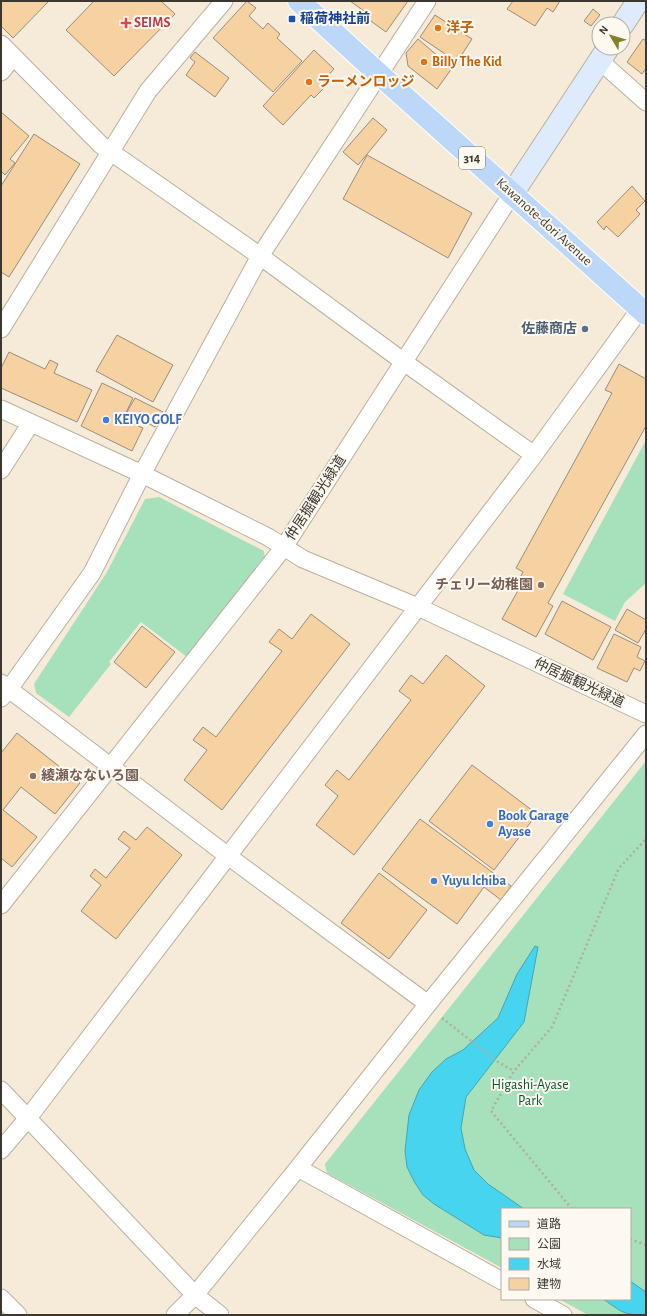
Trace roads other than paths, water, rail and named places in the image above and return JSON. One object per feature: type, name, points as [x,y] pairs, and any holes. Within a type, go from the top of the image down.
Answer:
[{"type":"main road","name":"Kawanote-dori Avenue","points":[[299,1],[643,311]]},
{"type":"street","points":[[1,329],[148,92],[224,1]]},
{"type":"street","points":[[427,1],[380,75],[260,256],[142,474],[92,573],[4,690],[112,766],[228,856],[432,1009]]},
{"type":"street","points":[[628,16],[638,1]]},
{"type":"street","points":[[1,44],[100,145],[111,151],[260,256],[534,455]]},
{"type":"street","points":[[512,194],[603,56]]},
{"type":"street","points":[[606,56],[646,102]]},
{"type":"street","points":[[1,72],[13,57]]},
{"type":"street","name":"仲居掘観光緑道","points":[[512,194],[284,548],[303,559],[418,607],[646,714]]},
{"type":"street","points":[[1,1150],[28,1118],[643,311]]},
{"type":"street","points":[[1,409],[142,474],[268,537],[284,548],[1,905]]},
{"type":"street","points":[[1,470],[31,423]]},
{"type":"street","points":[[175,1315],[195,1295],[298,1168],[432,1009],[646,734]]},
{"type":"street","points":[[1,1090],[195,1295],[220,1315]]},
{"type":"street","points":[[298,1168],[501,1280]]},
{"type":"street","points":[[1,1298],[18,1315]]},
{"type":"street","points":[[536,1300],[555,1313]]},
{"type":"water","points":[[535,946],[538,947],[524,1022],[466,1097],[461,1128],[465,1149],[474,1170],[488,1184],[523,1208],[501,1208],[501,1238],[484,1235],[434,1204],[423,1195],[407,1167],[405,1151],[409,1115],[419,1090],[432,1072],[446,1059],[463,1050],[498,1018],[517,974]]},
{"type":"water","points":[[631,1282],[646,1292],[646,1315],[623,1312],[604,1300],[631,1300]]},
{"type":"place","name":"稲荷神社前","points":[[292,19]]},
{"type":"place","name":"SEIMS","points":[[126,23]]},
{"type":"place","name":"洋子","points":[[438,28]]},
{"type":"place","name":"Billy The Kid","points":[[424,62]]},
{"type":"place","name":"ラーメンロッジ","points":[[309,82]]},
{"type":"place","name":"佐藤商店","points":[[585,329]]},
{"type":"place","name":"KEIYO GOLF","points":[[106,420]]},
{"type":"place","name":"チェリー幼稚園","points":[[541,585]]},
{"type":"place","name":"綾瀬なないろ園","points":[[33,776]]},
{"type":"place","name":"Book Garage Ayase","points":[[490,824]]},
{"type":"place","name":"Yuyu Ichiba","points":[[434,881]]},
{"type":"park label","name":"Higashi-Ayase Park","points":[[530,1094]]}]
